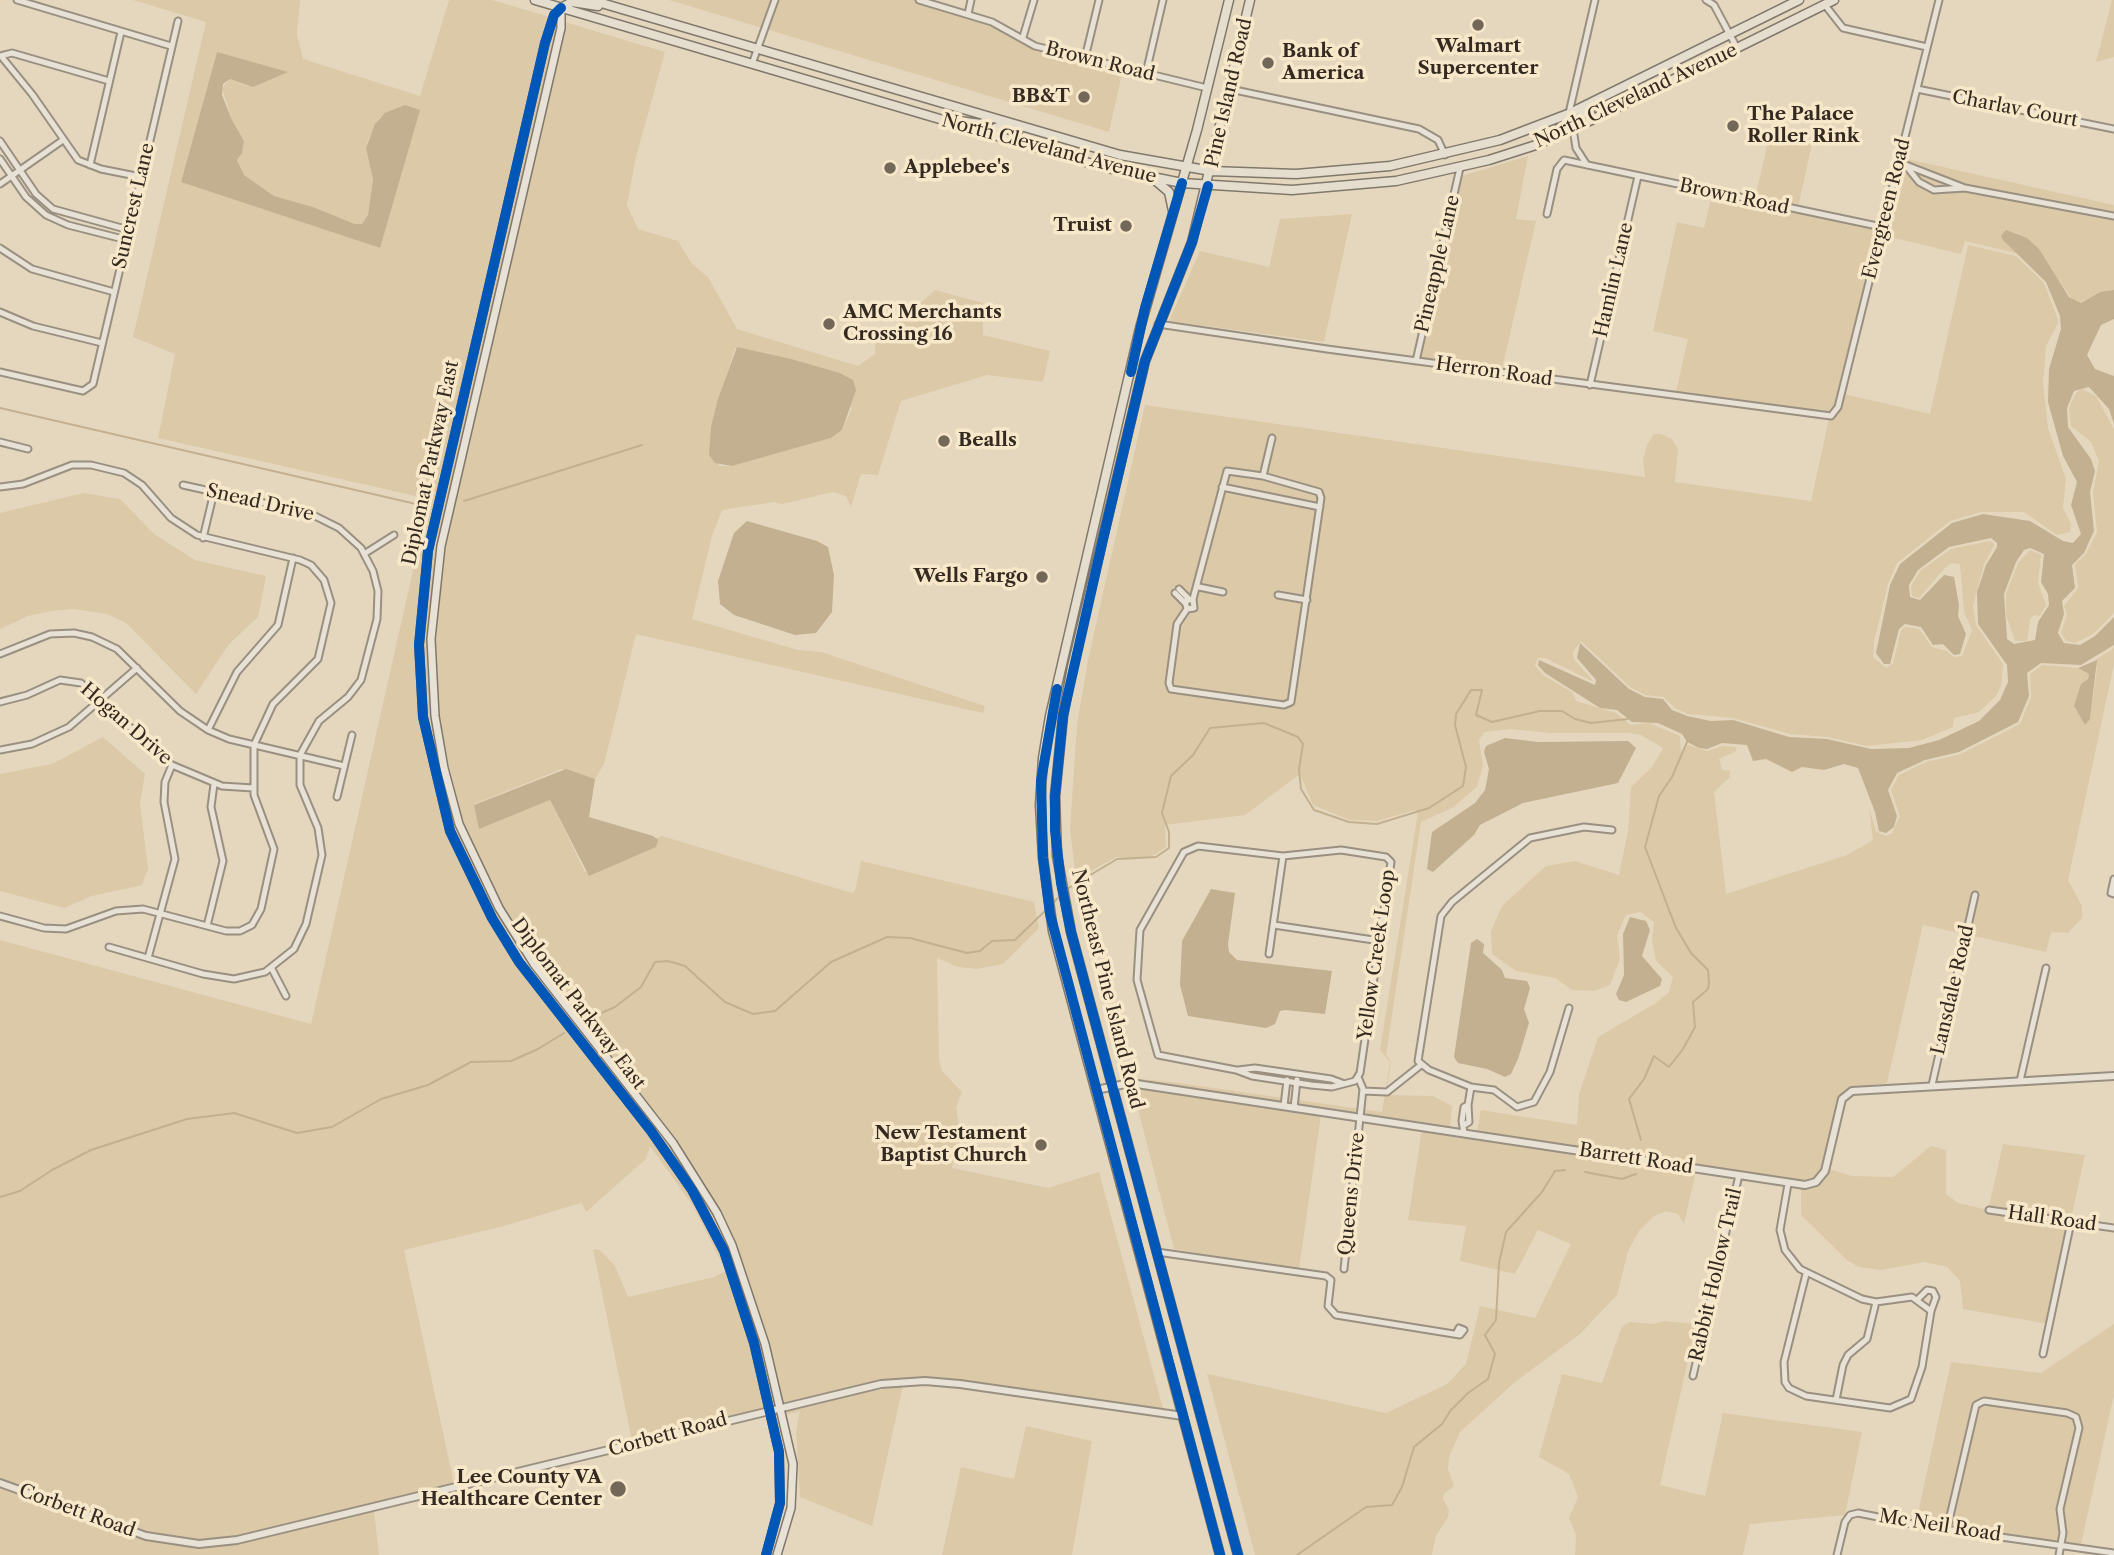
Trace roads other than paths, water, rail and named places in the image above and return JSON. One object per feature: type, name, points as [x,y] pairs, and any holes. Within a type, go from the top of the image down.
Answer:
[{"type":"main road","name":"North Cleveland Avenue","points":[[535,0],[559,4],[929,117],[1150,177],[1253,190],[1334,188],[1396,181],[1460,168],[1536,145],[1573,130],[1834,0]]},
{"type":"main road","name":"North Cleveland Avenue","points":[[591,0],[1120,155],[1211,171],[1315,174],[1390,166],[1500,140],[1568,114],[1799,0]]},
{"type":"main road","name":"Pine Island Road","points":[[1182,183],[1229,0]]},
{"type":"main road","name":"Pine Island Road","points":[[1208,186],[1250,0]]},
{"type":"main road","points":[[559,4],[572,2],[631,12]]},
{"type":"main road","name":"Diplomat Parkway East","points":[[559,4],[561,28],[436,577],[431,639],[432,691],[439,746],[450,796],[477,867],[513,933],[662,1129],[717,1213],[738,1262],[781,1407],[793,1464],[788,1526],[777,1555]]},
{"type":"main road","name":"Diplomat Parkway East","points":[[559,4],[545,43],[423,580],[419,645],[421,704],[440,798],[458,852],[505,939],[654,1135],[704,1212],[729,1265],[754,1343],[779,1452],[781,1483],[777,1523],[766,1555]]},
{"type":"main road","points":[[1573,130],[1580,117],[1602,97]]},
{"type":"main road","points":[[1536,145],[1565,125],[1568,114]]},
{"type":"main road","points":[[929,117],[981,124],[992,118]]},
{"type":"main road","points":[[985,133],[998,127],[1054,136]]},
{"type":"main road","points":[[1150,177],[1169,192],[1173,214]]},
{"type":"main road","name":"Northeast Pine Island Road","points":[[1182,183],[1140,328],[1050,716],[1042,770],[1042,843],[1050,914],[1220,1555]]},
{"type":"main road","name":"Northeast Pine Island Road","points":[[1208,186],[1192,242],[1145,361],[1065,703],[1055,796],[1061,883],[1065,903],[1238,1555]]},
{"type":"main road","points":[[1065,703],[1077,639],[1073,624]]},
{"type":"main road","points":[[440,798],[450,796]]},
{"type":"main road","points":[[505,939],[513,933]]},
{"type":"main road","points":[[654,1135],[662,1129]]},
{"type":"main road","points":[[729,1265],[738,1262]]},
{"type":"street","points":[[17,0],[171,46]]},
{"type":"street","points":[[752,64],[775,0]]},
{"type":"street","name":"Brown Road","points":[[919,0],[968,14],[1023,37],[1035,47],[1207,88]]},
{"type":"street","points":[[968,14],[971,0]]},
{"type":"street","points":[[1023,37],[1034,0]]},
{"type":"street","points":[[1085,58],[1099,0]]},
{"type":"street","points":[[1146,73],[1163,0]]},
{"type":"street","points":[[1568,114],[1595,0]]},
{"type":"street","points":[[1706,0],[1714,5],[1737,48]]},
{"type":"street","name":"Evergreen Road","points":[[1831,415],[1838,407],[1939,0]]},
{"type":"street","points":[[1825,5],[1843,27],[1927,47]]},
{"type":"street","name":"Suncrest Lane","points":[[0,373],[83,391],[89,390],[127,240],[177,21]]},
{"type":"street","points":[[90,165],[121,32]]},
{"type":"street","points":[[109,81],[12,53],[0,56],[32,94],[78,160],[141,177]]},
{"type":"street","points":[[1230,89],[1419,129],[1438,140],[1445,155]]},
{"type":"street","name":"Charlav Court","points":[[1917,89],[2114,129]]},
{"type":"street","points":[[1573,130],[1576,148],[1587,165]]},
{"type":"street","points":[[0,184],[63,140]]},
{"type":"street","points":[[0,141],[36,194],[53,209],[129,230]]},
{"type":"street","points":[[0,159],[32,204],[53,219],[127,240]]},
{"type":"street","name":"Brown Road","points":[[1547,214],[1560,163],[1564,160],[1882,227]]},
{"type":"street","points":[[1898,162],[1965,188],[2114,216]]},
{"type":"street","points":[[1907,167],[1923,185],[1934,190],[1965,188]]},
{"type":"street","name":"Pineapple Lane","points":[[1416,361],[1460,168]]},
{"type":"street","name":"Hamlin Lane","points":[[1590,385],[1638,176]]},
{"type":"street","points":[[0,248],[41,273],[114,292]]},
{"type":"street","points":[[0,312],[33,326],[102,343]]},
{"type":"street","name":"Herron Road","points":[[1158,324],[1590,385],[1831,415]]},
{"type":"street","points":[[1263,476],[1272,438]]},
{"type":"street","points":[[0,442],[28,449]]},
{"type":"street","points":[[0,486],[23,484],[72,465],[111,469],[137,480],[171,518],[203,538],[293,558],[311,565],[324,580],[331,603],[318,659],[277,698],[264,719],[254,745],[253,789],[259,814],[274,849],[260,915],[252,925],[240,931],[226,932],[144,909],[116,911],[79,927],[58,930],[0,916]]},
{"type":"street","points":[[1229,470],[1263,476],[1315,489],[1321,494],[1293,699],[1287,705],[1171,689],[1169,683],[1177,624],[1199,587],[1222,487],[1229,470]]},
{"type":"street","name":"Snead Drive","points":[[183,485],[321,517],[345,532],[364,554],[375,578],[379,597],[365,668],[353,693],[312,731],[300,755]]},
{"type":"street","points":[[1222,487],[1320,507]]},
{"type":"street","points":[[203,538],[214,492]]},
{"type":"street","points":[[364,554],[394,536]]},
{"type":"street","points":[[208,730],[237,672],[278,625],[293,558]]},
{"type":"street","points":[[1199,587],[1223,592]]},
{"type":"street","points":[[1177,591],[1189,602]]},
{"type":"street","points":[[1278,595],[1307,600]]},
{"type":"street","points":[[0,654],[43,636],[74,633],[112,646],[180,711],[208,730],[254,745],[344,766]]},
{"type":"street","points":[[0,750],[32,744],[63,731],[103,700],[137,668]]},
{"type":"street","name":"Hogan Drive","points":[[0,702],[27,695],[54,682],[69,680],[87,686],[149,747],[172,765],[214,784],[253,789]]},
{"type":"street","points":[[338,797],[352,735]]},
{"type":"street","points":[[109,947],[227,979],[253,977],[272,969],[294,949],[304,931],[321,862],[320,834],[300,785],[300,755]]},
{"type":"street","points":[[148,958],[175,859],[163,802],[165,782],[172,765]]},
{"type":"street","points":[[207,926],[223,860],[211,807],[214,784]]},
{"type":"street","points":[[1569,1007],[1550,1073],[1534,1102],[1517,1107],[1493,1090],[1471,1087],[1421,1065],[1418,1056],[1437,932],[1445,909],[1531,838],[1584,827],[1612,830]]},
{"type":"street","name":"Yellow Creek Loop","points":[[1236,1070],[1158,1055],[1138,988],[1140,930],[1184,852],[1190,849],[1209,846],[1283,856],[1341,850],[1389,858],[1392,865],[1358,1077]]},
{"type":"street","points":[[1269,954],[1283,856]]},
{"type":"street","points":[[2112,893],[2114,879]]},
{"type":"street","name":"Lansdale Road","points":[[1932,1085],[1975,895]]},
{"type":"street","points":[[1274,925],[1380,941]]},
{"type":"street","points":[[2020,1081],[2046,968]]},
{"type":"street","points":[[272,969],[286,996]]},
{"type":"street","points":[[1236,1070],[1262,1077],[1332,1087],[1355,1081],[1358,1077],[1363,1091],[1387,1092],[1421,1065]]},
{"type":"street","points":[[1236,1070],[1263,1070],[1322,1077],[1342,1083]]},
{"type":"street","points":[[1262,1077],[1263,1070]]},
{"type":"street","points":[[1283,1106],[1288,1073]]},
{"type":"street","points":[[1294,1108],[1297,1075]]},
{"type":"street","name":"Barrett Road","points":[[1096,1090],[1130,1083],[1361,1118],[1464,1129],[1788,1184],[1811,1185],[1822,1177],[1845,1095],[1858,1090],[2114,1076]]},
{"type":"street","points":[[1321,1086],[1322,1077]]},
{"type":"street","points":[[1464,1129],[1469,1122],[1471,1087]]},
{"type":"street","name":"Queens Drive","points":[[1344,1269],[1363,1091]]},
{"type":"street","name":"Rabbit Hollow Trail","points":[[1693,1376],[1739,1175]]},
{"type":"street","points":[[1788,1184],[1780,1223],[1782,1241],[1790,1258],[1806,1274],[1857,1297],[1876,1302],[1901,1297],[1917,1299],[1931,1311]]},
{"type":"street","name":"Hall Road","points":[[1989,1210],[2114,1227]]},
{"type":"street","points":[[2043,1354],[2071,1222]]},
{"type":"street","points":[[1157,1252],[1326,1276],[1331,1280],[1328,1306],[1336,1315],[1457,1332]]},
{"type":"street","points":[[1806,1274],[1784,1362],[1784,1382],[1797,1393],[1890,1408],[1910,1399],[1923,1367],[1931,1311],[1936,1297],[1933,1292],[1927,1290],[1917,1299]]},
{"type":"street","points":[[1836,1400],[1843,1365],[1848,1355],[1867,1339],[1876,1302]]},
{"type":"street","name":"Corbett Road","points":[[0,1483],[157,1539],[191,1544],[216,1543],[522,1472],[873,1385],[925,1381],[1183,1416]]},
{"type":"street","points":[[1947,1529],[1973,1411],[1980,1402],[2067,1413],[2079,1422],[2060,1509],[2059,1555]]},
{"type":"street","name":"Mc Neil Road","points":[[1837,1555],[1845,1522],[1850,1515],[1858,1513],[2114,1553]]},
{"type":"waterway","points":[[0,408],[416,504],[429,503]]},
{"type":"waterway","points":[[464,501],[642,445]]},
{"type":"waterway","points":[[1067,889],[1117,859],[1156,857],[1169,848],[1169,832],[1162,813],[1171,776],[1193,755],[1210,728],[1264,723],[1298,737],[1303,744],[1299,769],[1301,789],[1314,810],[1349,822],[1377,824],[1429,808],[1463,786],[1466,767],[1455,725],[1456,714],[1471,690],[1482,690],[1476,715],[1492,722],[1540,711],[1562,711],[1575,719],[1591,723],[1628,719]]},
{"type":"waterway","points":[[1641,1140],[1629,1099],[1644,1079],[1654,1056],[1669,1067],[1683,1049],[1695,1027],[1693,1002],[1708,989],[1709,983],[1708,970],[1691,953],[1676,928],[1645,847],[1659,796],[1672,777],[1687,742]]},
{"type":"waterway","points":[[1052,904],[1061,895]]},
{"type":"waterway","points":[[588,1019],[615,1007],[641,987],[655,962],[668,961],[685,966],[725,1002],[753,1014],[775,1011],[831,962],[887,937],[910,938],[967,953],[980,951],[992,941],[1015,940],[1046,910]]},
{"type":"waterway","points":[[0,1197],[20,1191],[52,1170],[91,1150],[187,1119],[234,1113],[297,1133],[332,1127],[381,1099],[428,1085],[471,1062],[511,1061],[564,1033]]},
{"type":"waterway","points":[[1297,1555],[1366,1507],[1392,1505],[1402,1487],[1414,1447],[1442,1424],[1451,1410],[1468,1393],[1488,1379],[1495,1354],[1485,1335],[1496,1320],[1499,1263],[1506,1232],[1542,1192],[1555,1171],[1565,1170]]},
{"type":"waterway","points":[[1585,1172],[1622,1179],[1636,1174]]},
{"type":"place","name":"Walmart Supercenter","points":[[1478,25]]},
{"type":"place","name":"Bank of America","points":[[1268,63]]},
{"type":"place","name":"BB&T","points":[[1084,97]]},
{"type":"place","name":"The Palace Roller Rink","points":[[1733,126]]},
{"type":"place","name":"Applebee's","points":[[890,168]]},
{"type":"place","name":"Truist","points":[[1126,226]]},
{"type":"place","name":"AMC Merchants Crossing 16","points":[[829,324]]},
{"type":"place","name":"Bealls","points":[[944,441]]},
{"type":"place","name":"Wells Fargo","points":[[1042,577]]},
{"type":"place","name":"New Testament Baptist Church","points":[[1041,1145]]},
{"type":"place","name":"Lee County VA Healthcare Center","points":[[618,1489]]}]
